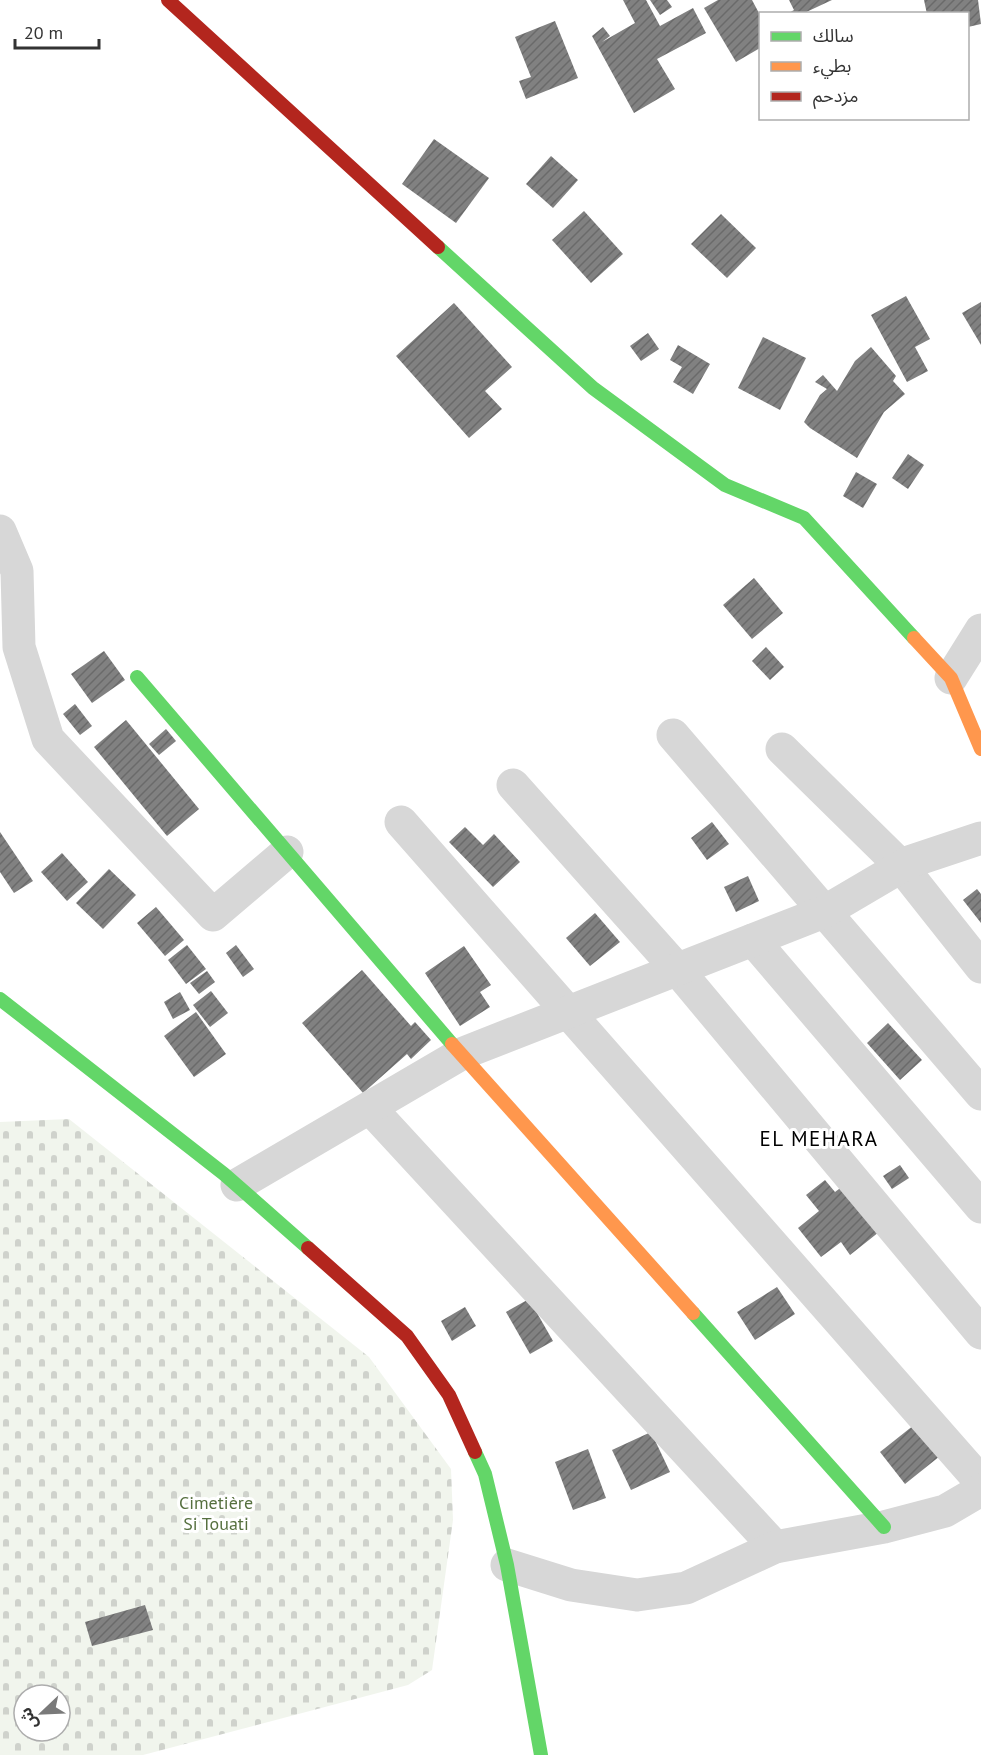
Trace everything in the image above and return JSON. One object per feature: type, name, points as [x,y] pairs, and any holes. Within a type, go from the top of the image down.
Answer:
[{"type":"street","points":[[168,0],[593,388],[725,485],[804,518],[951,678],[981,749]]},
{"type":"street","points":[[0,531],[18,571],[19,647],[48,739],[213,915],[287,852]]},
{"type":"street","points":[[951,678],[981,630]]},
{"type":"street","points":[[137,677],[461,1054],[884,1527]]},
{"type":"street","points":[[673,735],[981,1094]]},
{"type":"street","points":[[782,749],[901,866],[981,967]]},
{"type":"street","points":[[513,785],[677,969],[981,1333]]},
{"type":"street","points":[[401,822],[981,1482]]},
{"type":"street","points":[[237,1185],[461,1054],[824,912],[901,866],[981,838]]},
{"type":"street","points":[[753,940],[981,1207]]},
{"type":"street","points":[[0,999],[237,1185],[407,1336],[449,1395],[485,1474],[507,1565],[541,1755]]},
{"type":"street","points":[[370,1108],[775,1547]]},
{"type":"street","points":[[507,1565],[571,1585],[637,1595],[686,1588],[775,1547],[884,1527],[945,1511],[981,1490]]},
{"type":"green space","name":"Cimetière Si Touati","points":[[69,1119],[369,1357],[451,1469],[453,1520],[432,1670],[408,1685],[143,1755],[0,1755],[0,1122]]},
{"type":"building","points":[[623,0],[646,0],[660,26],[693,8],[706,33],[657,59],[675,89],[634,113],[592,36],[603,27],[610,36],[602,42],[635,23]]},
{"type":"building","points":[[650,0],[667,0],[672,7],[660,15]]},
{"type":"building","points":[[718,0],[752,0],[759,13],[759,49],[736,62],[704,8]]},
{"type":"building","points":[[789,0],[832,0],[806,12],[790,12],[794,10]]},
{"type":"building","points":[[924,0],[978,0],[981,24],[969,27],[969,12],[927,12]]},
{"type":"building","points":[[555,21],[578,78],[526,99],[519,81],[531,77],[515,37]]},
{"type":"building","points":[[434,139],[489,178],[456,223],[402,184]]},
{"type":"building","points":[[551,156],[578,180],[553,208],[526,184]]},
{"type":"building","points":[[584,211],[623,254],[591,283],[552,240]]},
{"type":"building","points":[[721,214],[756,248],[727,278],[691,244]]},
{"type":"building","points":[[906,296],[930,339],[915,347],[928,371],[907,382],[871,315]]},
{"type":"building","points":[[981,302],[981,345],[962,313]]},
{"type":"building","points":[[454,303],[512,367],[485,391],[502,409],[469,438],[396,356]]},
{"type":"building","points":[[648,333],[659,349],[641,361],[630,346]]},
{"type":"building","points":[[763,337],[806,358],[780,410],[738,388]]},
{"type":"building","points":[[678,345],[710,364],[693,394],[673,382],[682,367],[670,360]]},
{"type":"building","points":[[871,347],[896,376],[893,381],[905,394],[884,412],[857,458],[804,422],[820,395],[827,389],[815,382],[823,375],[837,391],[855,361]]},
{"type":"building","points":[[908,454],[924,465],[908,489],[892,478]]},
{"type":"building","points":[[856,472],[877,484],[863,508],[843,496]]},
{"type":"building","points":[[754,578],[783,613],[752,639],[723,605]]},
{"type":"building","points":[[766,647],[784,667],[770,680],[752,661]]},
{"type":"building","points":[[104,651],[125,680],[92,703],[71,674]]},
{"type":"building","points":[[75,704],[92,726],[80,735],[63,714]]},
{"type":"building","points":[[126,720],[199,809],[167,836],[94,747]]},
{"type":"building","points":[[166,729],[176,741],[159,755],[149,744]]},
{"type":"building","points":[[712,822],[729,844],[707,860],[691,838]]},
{"type":"building","points":[[465,827],[483,845],[494,834],[520,862],[493,887],[449,842]]},
{"type":"building","points":[[0,832],[33,881],[14,893],[0,872]]},
{"type":"building","points":[[62,853],[88,882],[67,901],[41,872]]},
{"type":"building","points":[[109,869],[136,895],[103,929],[76,903]]},
{"type":"building","points":[[748,876],[759,901],[736,912],[724,887]]},
{"type":"building","points":[[977,889],[981,894],[981,923],[963,900]]},
{"type":"building","points":[[156,907],[184,940],[165,956],[137,923]]},
{"type":"building","points":[[595,913],[620,942],[590,966],[566,938]]},
{"type":"building","points":[[187,945],[206,969],[186,984],[168,960]]},
{"type":"building","points":[[236,945],[254,969],[243,977],[226,953]]},
{"type":"building","points":[[464,946],[491,985],[480,992],[490,1007],[460,1026],[425,973]]},
{"type":"building","points":[[362,970],[411,1026],[415,1022],[431,1040],[411,1059],[407,1054],[363,1093],[302,1023]]},
{"type":"building","points":[[207,971],[215,982],[199,994],[190,983]]},
{"type":"building","points":[[211,991],[228,1013],[210,1027],[193,1005]]},
{"type":"building","points":[[180,992],[190,1010],[173,1019],[164,1002]]},
{"type":"building","points":[[196,1012],[226,1054],[194,1077],[164,1036]]},
{"type":"building","points":[[888,1023],[922,1060],[900,1080],[867,1043]]},
{"type":"building","points":[[900,1165],[909,1178],[892,1189],[883,1176]]},
{"type":"building","points":[[825,1180],[835,1192],[843,1186],[879,1232],[850,1255],[841,1242],[821,1257],[798,1228],[819,1211],[806,1195]]},
{"type":"building","points":[[777,1287],[795,1314],[755,1340],[737,1312]]},
{"type":"building","points":[[529,1299],[553,1341],[530,1354],[506,1312]]},
{"type":"building","points":[[465,1307],[476,1326],[452,1341],[441,1321]]},
{"type":"building","points":[[914,1425],[945,1452],[905,1484],[880,1452]]},
{"type":"building","points":[[651,1432],[670,1472],[631,1490],[612,1450]]},
{"type":"building","points":[[588,1449],[606,1498],[573,1510],[555,1462]]},
{"type":"building","points":[[145,1605],[153,1630],[92,1646],[85,1622]]},
{"type":"traffic: fast","points":[[438,247],[593,388],[725,485],[804,518],[914,638]]},
{"type":"traffic: fast","points":[[137,677],[452,1044]]},
{"type":"traffic: fast","points":[[0,999],[224,1174],[308,1248]]},
{"type":"traffic: fast","points":[[693,1313],[884,1527]]},
{"type":"traffic: fast","points":[[475,1452],[485,1474],[507,1565],[541,1755]]},
{"type":"traffic: slow","points":[[914,638],[951,678],[981,749]]},
{"type":"traffic: slow","points":[[452,1044],[693,1313]]},
{"type":"traffic: jam","points":[[168,0],[438,247]]},
{"type":"traffic: jam","points":[[308,1248],[407,1336],[449,1395],[475,1452]]},
{"type":"district","name":"EL MEHARA","points":[[819,1138]]}]
